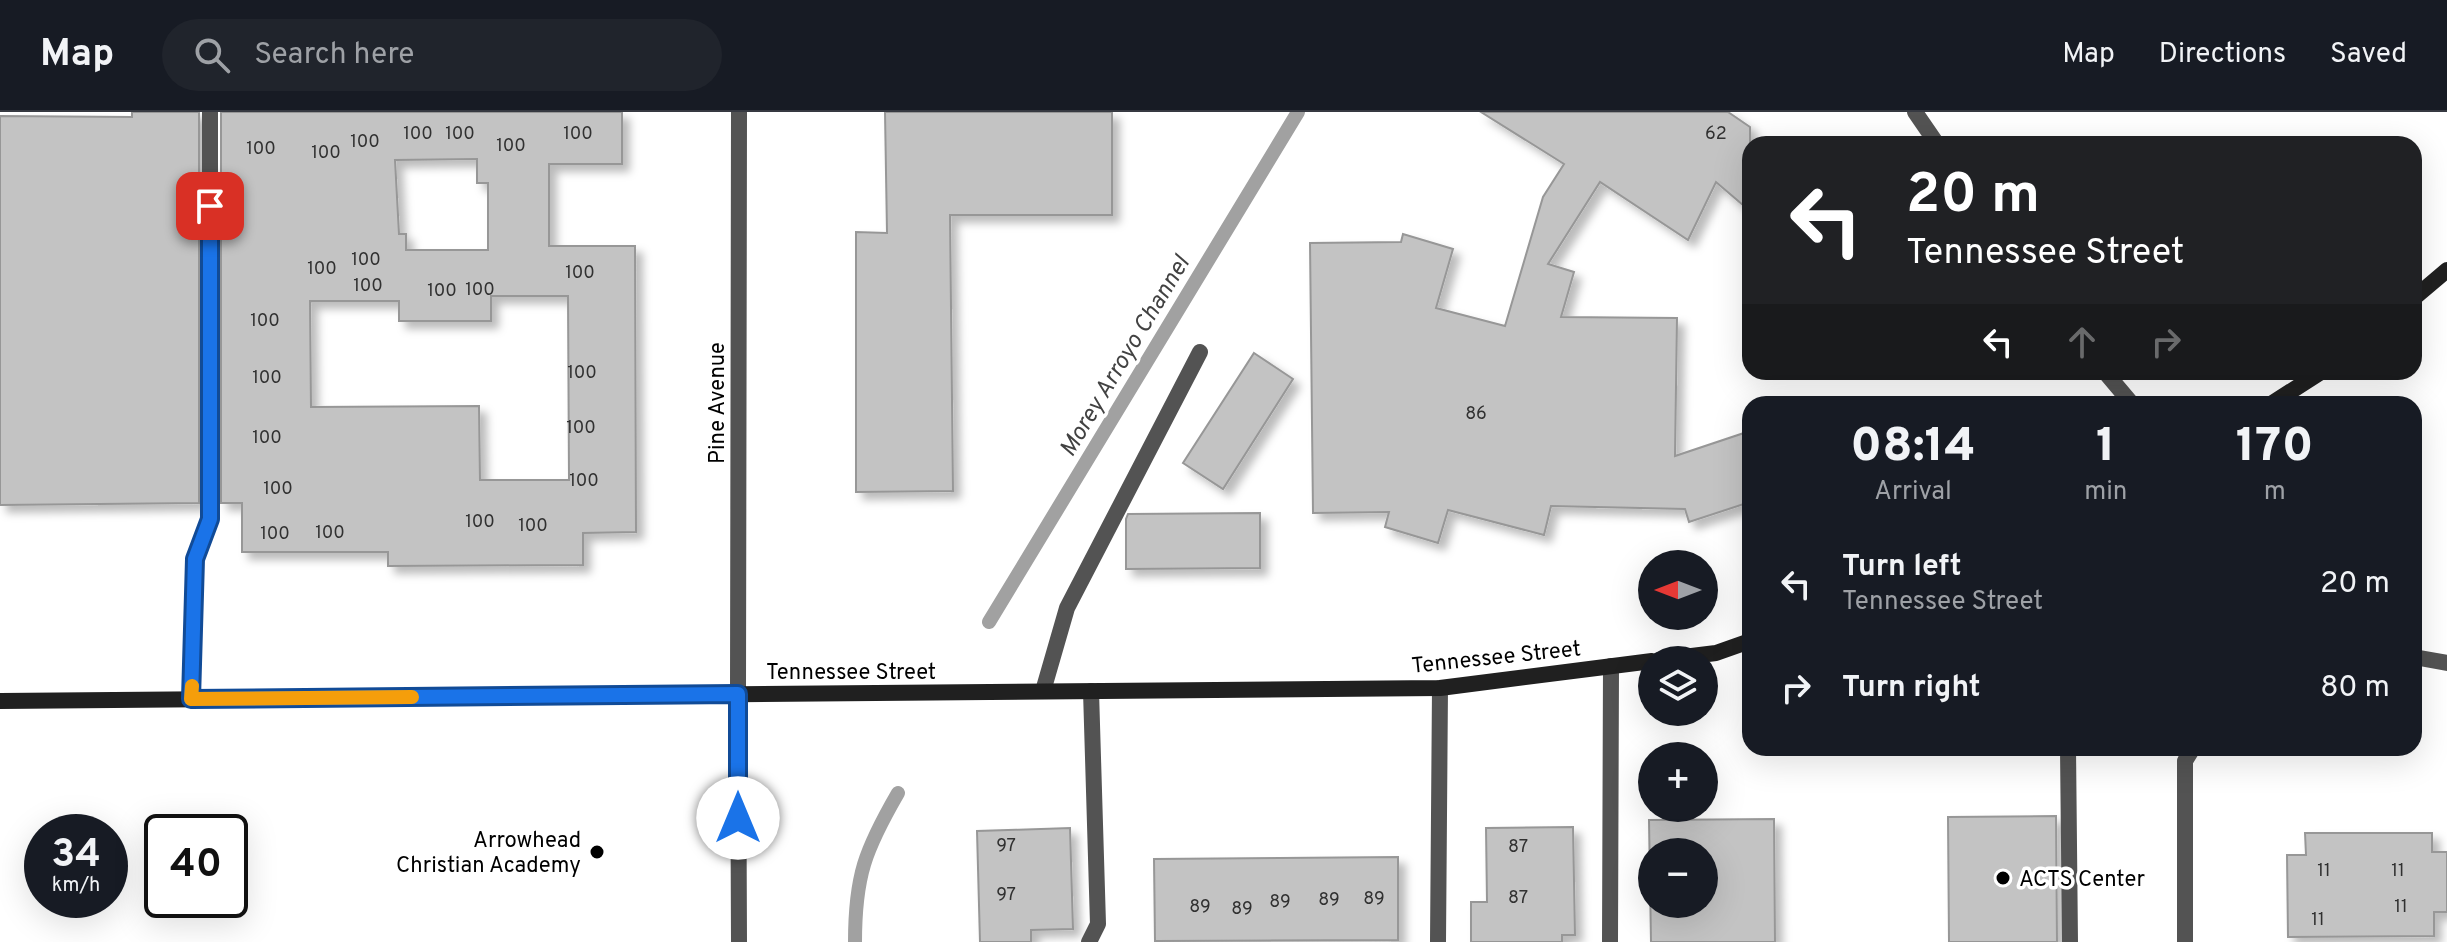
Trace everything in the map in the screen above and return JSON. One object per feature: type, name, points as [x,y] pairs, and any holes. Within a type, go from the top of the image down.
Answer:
[{"type":"main road","points":[[2422,291],[2447,270]]},
{"type":"main road","points":[[2284,396],[2308,380]]},
{"type":"main road","points":[[1718,652],[1742,644]]},
{"type":"main road","name":"Tennessee Street","points":[[0,701],[1440,688],[1638,663]]},
{"type":"street","points":[[191,699],[195,559],[210,519],[210,112]]},
{"type":"street","name":"Pine Avenue","points":[[739,112],[739,942]]},
{"type":"street","points":[[1915,112],[1932,136]]},
{"type":"street","points":[[1043,691],[1067,608],[1200,352]]},
{"type":"street","points":[[2112,380],[2125,396]]},
{"type":"street","points":[[2422,658],[2447,663]]},
{"type":"street","points":[[1610,942],[1611,666]]},
{"type":"street","points":[[1438,942],[1440,688]]},
{"type":"street","points":[[1089,942],[1098,924],[1091,691]]},
{"type":"street","points":[[2068,756],[2070,942]]},
{"type":"street","points":[[2185,942],[2185,761],[2188,756]]},
{"type":"building","points":[[132,112],[199,112],[199,503],[0,505],[0,116],[132,117]]},
{"type":"building","points":[[221,112],[622,112],[622,164],[549,164],[549,246],[635,246],[636,532],[583,533],[583,565],[388,566],[388,552],[242,552],[242,503],[221,503]],"holes":[[[477,159],[477,183],[488,183],[488,250],[406,250],[406,234],[399,234],[395,160]],[[491,296],[568,296],[569,480],[480,480],[479,406],[311,407],[310,301],[399,301],[399,321],[491,321]]]},
{"type":"building","points":[[885,112],[1112,112],[1112,215],[950,215],[953,491],[856,492],[856,232],[887,233]]},
{"type":"building","points":[[1481,112],[1728,112],[1750,127],[1750,136],[1742,136],[1742,204],[1716,182],[1688,240],[1600,182],[1548,264],[1574,272],[1561,317],[1677,318],[1675,456],[1742,434],[1742,505],[1689,522],[1685,509],[1551,506],[1544,535],[1448,510],[1438,543],[1385,527],[1389,512],[1313,513],[1310,243],[1401,242],[1403,234],[1453,249],[1436,308],[1505,326],[1543,197],[1564,164]]},
{"type":"building","points":[[1254,353],[1293,379],[1223,489],[1183,463]]},
{"type":"building","points":[[1260,513],[1260,568],[1126,569],[1128,514]]},
{"type":"building","points":[[2056,816],[2057,942],[1949,942],[1948,817]]},
{"type":"building","points":[[1774,819],[1775,942],[1651,942],[1651,918],[1718,918],[1718,838],[1649,838],[1649,822]]},
{"type":"building","points":[[1573,827],[1575,935],[1562,935],[1562,942],[1471,942],[1471,902],[1487,902],[1486,828]]},
{"type":"building","points":[[1070,828],[1073,929],[1031,930],[1031,942],[980,942],[977,831]]},
{"type":"building","points":[[2305,833],[2432,833],[2432,852],[2447,852],[2447,912],[2434,912],[2434,936],[2288,937],[2287,855],[2306,855]]},
{"type":"building","points":[[1398,857],[1398,940],[1155,941],[1154,859]]},
{"type":"waterway","name":"Morey Arroyo Channel","points":[[989,622],[1298,112]]},
{"type":"waterway","name":"Morey Arroyo Channel","points":[[855,942],[857,899],[864,864],[877,831],[898,793]]},
{"type":"slow traffic","points":[[192,686],[191,699],[412,697]]},
{"type":"place","name":"Arrowhead Christian Academy","points":[[597,852]]},
{"type":"place","name":"ACTS Center","points":[[2003,878]]},
{"type":"route","points":[[210,206],[210,519],[195,559],[191,699],[738,694],[738,818]]}]
